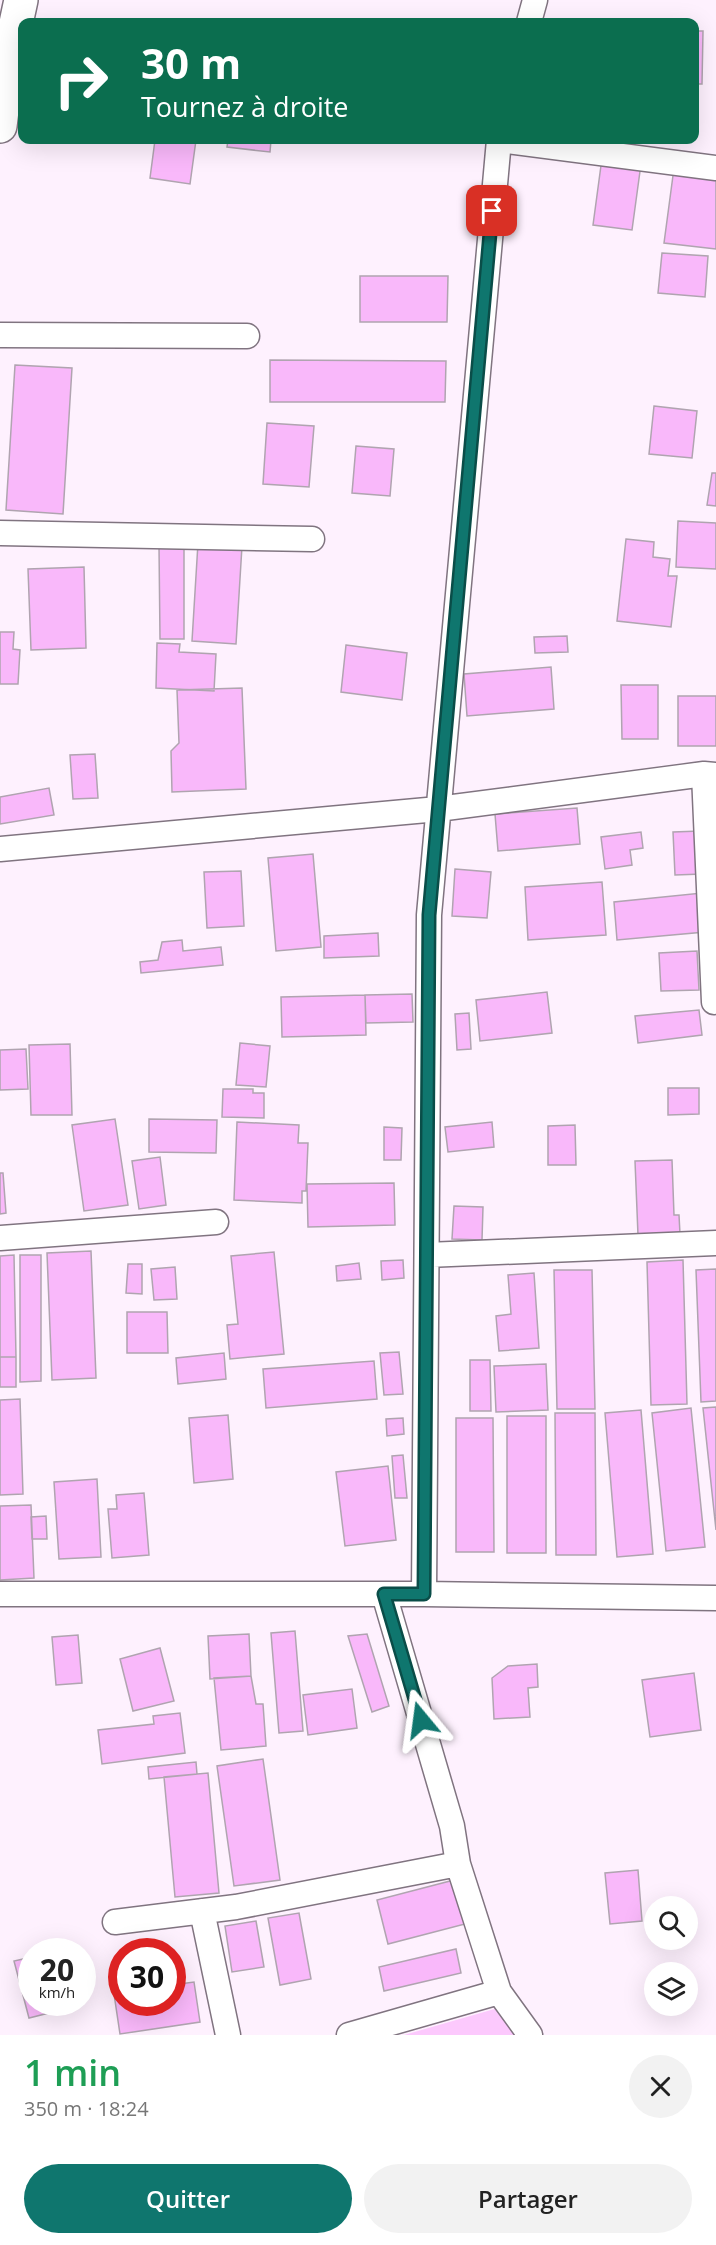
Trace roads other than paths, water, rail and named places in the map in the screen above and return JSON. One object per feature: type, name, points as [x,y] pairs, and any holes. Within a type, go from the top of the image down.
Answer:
[{"type":"street","points":[[0,126],[21,0]]},
{"type":"street","points":[[530,18],[535,0]]},
{"type":"street","points":[[424,1594],[429,915],[499,144]]},
{"type":"street","points":[[530,144],[716,168]]},
{"type":"street","points":[[0,335],[247,336]]},
{"type":"street","points":[[0,533],[312,539]]},
{"type":"street","points":[[0,849],[438,809],[710,774],[714,1002]]},
{"type":"street","points":[[0,1238],[216,1222]]},
{"type":"street","points":[[427,1255],[716,1243]]},
{"type":"street","points":[[0,1594],[424,1594],[716,1598]]},
{"type":"street","points":[[384,1594],[452,1826],[458,1864],[499,1992],[530,2035]]},
{"type":"street","points":[[115,1922],[236,1907],[458,1864]]},
{"type":"street","points":[[202,1911],[228,2035]]},
{"type":"street","points":[[349,2035],[499,1992]]}]
